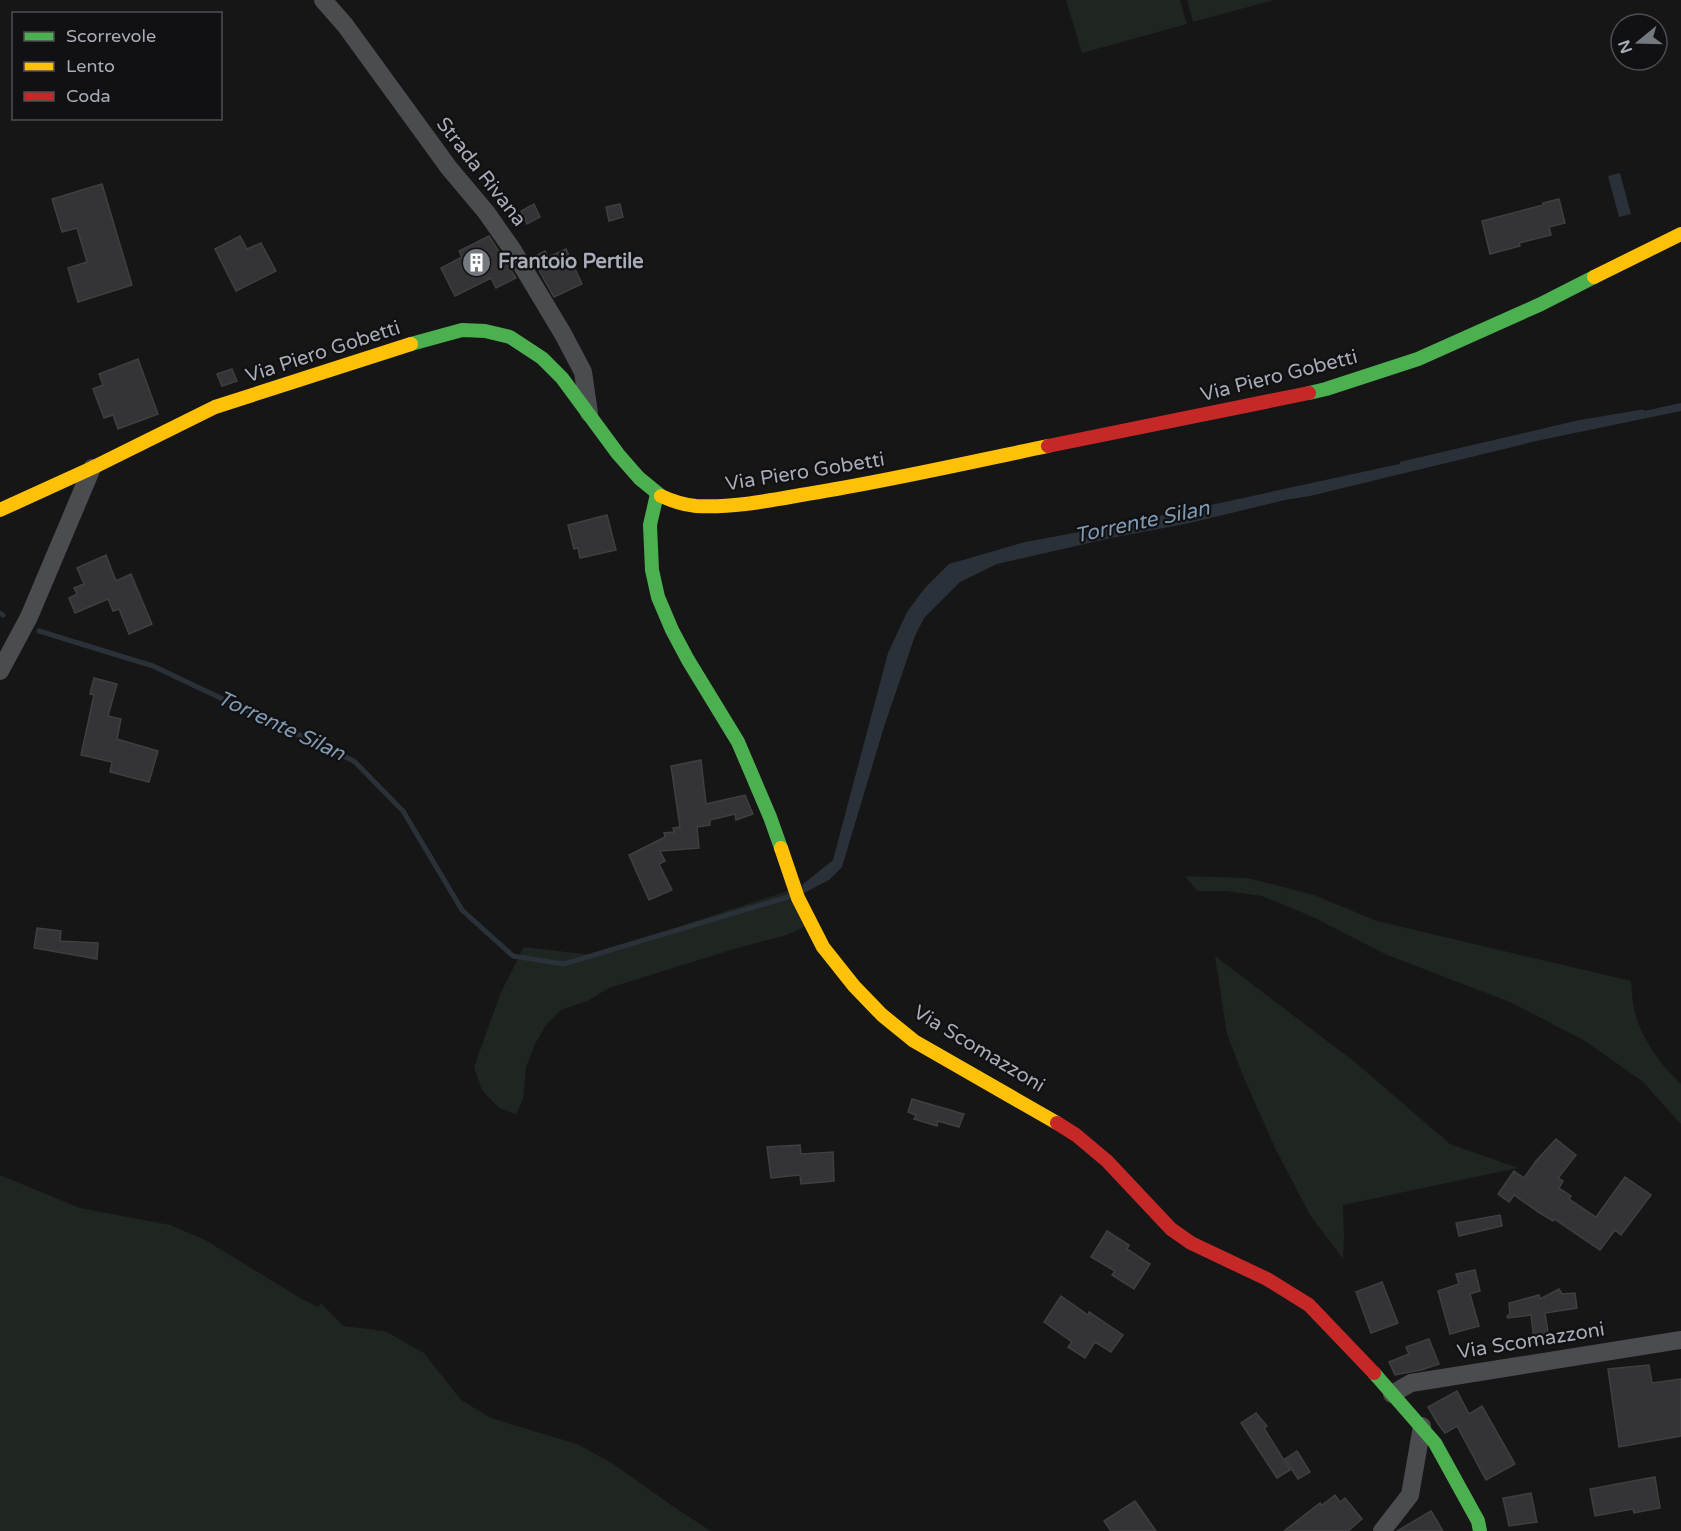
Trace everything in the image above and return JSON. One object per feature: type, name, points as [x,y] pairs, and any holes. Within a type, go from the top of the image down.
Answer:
[{"type":"street","name":"Strada Rivana","points":[[323,0],[345,25],[448,168],[486,212],[512,249],[583,372],[590,418]]},
{"type":"street","name":"Via Piero Gobetti","points":[[0,510],[92,468],[215,407],[433,337],[462,330],[485,331],[510,337],[542,358],[562,378],[590,418],[639,478],[657,494],[670,500],[695,506],[730,505],[847,488],[1326,388],[1418,359],[1541,304],[1681,234]]},
{"type":"street","points":[[0,671],[29,616],[92,468]]},
{"type":"street","name":"Via Scomazzoni","points":[[657,494],[650,525],[652,570],[658,597],[688,660],[738,742],[770,818],[798,898],[823,947],[854,986],[882,1015],[914,1041],[1042,1113],[1076,1135],[1107,1161],[1178,1234],[1191,1243],[1267,1279],[1309,1305],[1364,1362],[1435,1443],[1478,1521],[1480,1531]]},
{"type":"street","name":"Via Scomazzoni","points":[[1392,1394],[1411,1383],[1681,1340]]},
{"type":"street","points":[[1383,1531],[1410,1495],[1422,1426]]},
{"type":"shaded area","points":[[1066,0],[1180,0],[1187,24],[1082,53]]},
{"type":"shaded area","points":[[1187,0],[1274,0],[1193,22]]},
{"type":"shaded area","points":[[1185,876],[1247,878],[1314,895],[1377,921],[1631,981],[1634,1009],[1641,1030],[1658,1059],[1681,1084],[1681,1124],[1642,1081],[1585,1041],[1510,1002],[1387,955],[1315,918],[1262,896],[1225,891],[1197,891]]},
{"type":"shaded area","points":[[794,889],[806,926],[787,935],[609,988],[587,1001],[561,1010],[546,1025],[535,1044],[526,1067],[523,1099],[516,1114],[499,1108],[482,1090],[474,1067],[501,992],[524,947],[592,955]]},
{"type":"shaded area","points":[[1215,956],[1356,1063],[1450,1144],[1518,1168],[1343,1205],[1343,1259],[1310,1215],[1276,1150],[1244,1078],[1227,1034]]},
{"type":"shaded area","points":[[0,1175],[80,1208],[170,1225],[205,1240],[302,1299],[318,1307],[321,1303],[343,1326],[385,1331],[424,1353],[461,1400],[491,1418],[577,1444],[612,1463],[711,1531],[0,1531]]},
{"type":"water","points":[[1620,173],[1631,214],[1619,217],[1608,176]]},
{"type":"water","points":[[1681,403],[1681,411],[1541,440],[1310,496],[997,564],[960,582],[924,618],[915,636],[884,727],[842,867],[829,880],[804,893],[802,885],[833,860],[888,653],[907,612],[924,589],[949,564],[1025,542],[1123,524]]},
{"type":"building","points":[[102,184],[132,285],[78,302],[68,268],[87,262],[77,228],[62,232],[52,199]]},
{"type":"building","points":[[1559,199],[1565,223],[1549,227],[1551,235],[1519,243],[1520,246],[1490,254],[1482,221]]},
{"type":"building","points":[[534,204],[540,217],[527,224],[521,211]]},
{"type":"building","points":[[620,204],[623,217],[609,221],[606,207]]},
{"type":"building","points":[[240,236],[247,249],[261,243],[276,271],[236,291],[215,249]]},
{"type":"building","points":[[489,236],[516,278],[496,288],[491,278],[455,296],[441,268],[462,257],[459,251]]},
{"type":"building","points":[[566,249],[582,284],[554,297],[532,258],[545,251],[548,257]]},
{"type":"building","points":[[138,359],[158,414],[118,429],[113,415],[104,418],[93,389],[103,385],[99,374]]},
{"type":"building","points":[[232,369],[237,381],[222,386],[217,374]]},
{"type":"building","points":[[607,515],[616,550],[580,558],[578,548],[574,549],[568,525]]},
{"type":"building","points":[[106,555],[116,581],[131,574],[152,624],[129,634],[119,609],[113,611],[108,599],[75,613],[69,598],[77,594],[74,588],[84,584],[77,568]]},
{"type":"building","points":[[94,678],[117,684],[108,716],[121,719],[117,739],[158,751],[149,782],[110,772],[112,762],[81,755],[94,695],[90,694]]},
{"type":"building","points":[[701,760],[706,804],[745,795],[753,814],[736,820],[735,814],[710,820],[710,825],[697,827],[699,848],[660,851],[665,861],[659,864],[672,890],[649,900],[629,855],[665,837],[664,833],[674,832],[673,828],[680,827],[671,766]]},
{"type":"building","points":[[37,928],[61,931],[60,941],[98,943],[97,959],[34,948]]},
{"type":"building","points":[[912,1099],[964,1114],[959,1127],[938,1121],[937,1126],[914,1119],[916,1115],[908,1112]]},
{"type":"building","points":[[1556,1139],[1576,1155],[1558,1178],[1563,1181],[1559,1188],[1571,1196],[1569,1199],[1596,1217],[1625,1177],[1651,1195],[1621,1235],[1615,1230],[1600,1250],[1514,1195],[1509,1202],[1498,1194],[1514,1171],[1524,1178]]},
{"type":"building","points":[[800,1145],[801,1154],[833,1152],[834,1181],[801,1184],[800,1175],[771,1178],[767,1147]]},
{"type":"building","points":[[1500,1215],[1502,1226],[1459,1236],[1456,1223]]},
{"type":"building","points":[[1107,1231],[1129,1245],[1127,1249],[1150,1264],[1134,1289],[1112,1275],[1115,1271],[1091,1257]]},
{"type":"building","points":[[1475,1270],[1480,1291],[1470,1294],[1479,1326],[1450,1334],[1438,1291],[1459,1284],[1456,1274]]},
{"type":"building","points":[[1382,1282],[1398,1323],[1371,1333],[1356,1292]]},
{"type":"building","points":[[1559,1289],[1562,1294],[1575,1293],[1577,1308],[1545,1313],[1549,1338],[1534,1340],[1531,1315],[1508,1318],[1509,1303],[1539,1295],[1540,1299]]},
{"type":"building","points":[[1061,1296],[1123,1335],[1111,1352],[1095,1342],[1085,1358],[1068,1347],[1072,1342],[1044,1322]]},
{"type":"building","points":[[1429,1339],[1439,1364],[1395,1375],[1389,1362],[1409,1354],[1406,1347]]},
{"type":"building","points":[[1649,1365],[1652,1383],[1681,1379],[1681,1436],[1619,1447],[1608,1369]]},
{"type":"building","points":[[1457,1391],[1469,1414],[1482,1406],[1515,1464],[1486,1480],[1457,1426],[1445,1433],[1428,1407]]},
{"type":"building","points":[[1256,1413],[1267,1426],[1264,1428],[1290,1470],[1277,1478],[1241,1423]]},
{"type":"building","points":[[1297,1451],[1310,1472],[1298,1479],[1285,1459]]},
{"type":"building","points":[[1655,1477],[1660,1508],[1634,1513],[1633,1509],[1595,1516],[1590,1489]]},
{"type":"building","points":[[1531,1493],[1537,1522],[1509,1526],[1503,1498]]},
{"type":"building","points":[[1335,1495],[1340,1502],[1345,1498],[1362,1519],[1348,1531],[1284,1531],[1320,1503],[1322,1505]]},
{"type":"building","points":[[1135,1501],[1156,1531],[1111,1531],[1104,1521]]},
{"type":"building","points":[[1431,1511],[1443,1531],[1397,1531]]},
{"type":"waterway","name":"Torrente Silan","points":[[1402,464],[1578,423],[1642,412]]},
{"type":"waterway","name":"Torrente Silan","points":[[39,631],[153,666],[354,761],[403,811],[462,910],[513,956],[564,964],[788,897]]},
{"type":"traffic: fast","points":[[1309,393],[1418,359],[1541,304],[1594,277]]},
{"type":"traffic: fast","points":[[411,344],[462,330],[485,331],[510,337],[542,358],[562,378],[618,454],[639,478],[661,496]]},
{"type":"traffic: fast","points":[[657,494],[650,525],[652,570],[658,597],[688,660],[738,742],[781,848]]},
{"type":"traffic: fast","points":[[1374,1373],[1435,1443],[1478,1521],[1480,1531]]},
{"type":"traffic: slow","points":[[1594,277],[1681,234]]},
{"type":"traffic: slow","points":[[0,510],[92,468],[215,407],[411,344]]},
{"type":"traffic: slow","points":[[661,496],[678,503],[696,506],[722,506],[775,500],[1048,446]]},
{"type":"traffic: slow","points":[[781,848],[798,898],[823,947],[854,986],[882,1015],[914,1041],[1057,1123]]},
{"type":"traffic: jam","points":[[1048,446],[1309,393]]},
{"type":"traffic: jam","points":[[1057,1123],[1076,1135],[1107,1161],[1171,1229],[1191,1243],[1267,1279],[1309,1305],[1374,1373]]},
{"type":"place","name":"Frantoio Pertile","points":[[477,262]]}]
